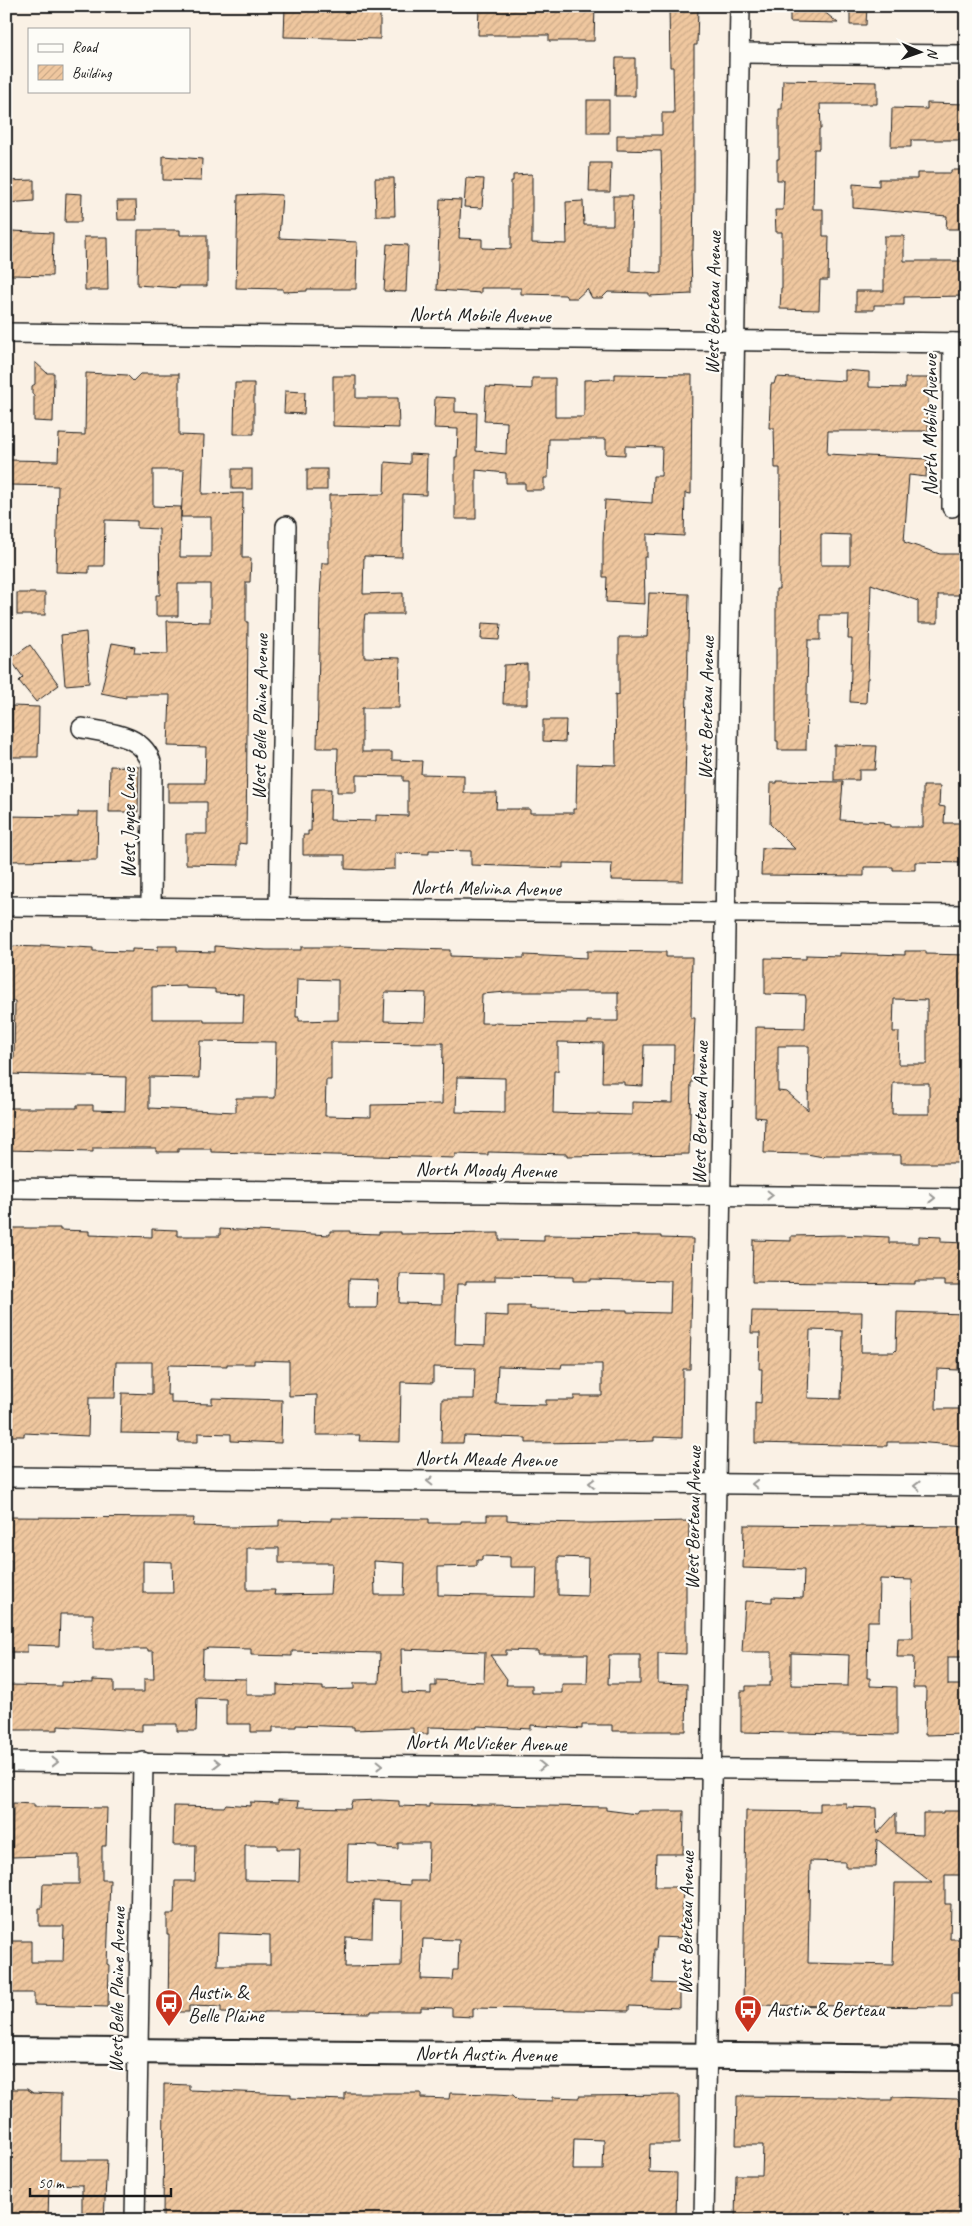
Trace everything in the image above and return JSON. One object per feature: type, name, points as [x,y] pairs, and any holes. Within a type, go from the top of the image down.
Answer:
[{"type":"street","name":"West Berteau Avenue","points":[[704,2220],[740,6]]},
{"type":"street","points":[[740,53],[966,55]]},
{"type":"street","name":"North Mobile Avenue","points":[[6,333],[959,343],[952,508]]},
{"type":"street","name":"West Belle Plaine Avenue","points":[[279,908],[286,526]]},
{"type":"street","name":"West Joyce Lane","points":[[82,728],[130,738],[140,743],[150,758],[152,766],[151,907]]},
{"type":"street","name":"North Melvina Avenue","points":[[6,906],[966,915]]},
{"type":"street","name":"North Moody Avenue","points":[[6,1188],[966,1198]]},
{"type":"street","name":"North Meade Avenue","points":[[6,1477],[966,1486]]},
{"type":"street","name":"North McVicker Avenue","points":[[6,1762],[966,1770]]},
{"type":"street","name":"West Belle Plaine Avenue","points":[[135,2220],[143,1762]]},
{"type":"street","name":"North Austin Avenue","points":[[6,2050],[966,2058]]},
{"type":"building","points":[[285,6],[380,6],[380,39],[284,37]]},
{"type":"building","points":[[479,6],[595,6],[594,41],[549,41],[549,35],[478,35]]},
{"type":"building","points":[[669,6],[698,6],[697,45],[694,45],[692,294],[649,296],[649,293],[608,292],[602,298],[592,298],[587,289],[577,298],[567,298],[565,295],[521,294],[521,288],[481,288],[481,293],[437,290],[440,199],[461,200],[459,238],[482,239],[482,248],[511,249],[511,181],[513,181],[513,175],[532,174],[532,243],[567,244],[566,202],[583,201],[584,225],[613,225],[613,196],[632,196],[630,271],[661,273],[661,209],[663,209],[661,151],[617,150],[617,135],[662,135],[662,113],[674,113],[673,67],[670,67]]},
{"type":"building","points":[[790,6],[817,6],[838,23],[790,22]]},
{"type":"building","points":[[850,6],[867,6],[866,25],[850,25]]},
{"type":"building","points":[[616,58],[635,58],[635,96],[615,96]]},
{"type":"building","points":[[783,80],[877,82],[877,104],[820,104],[821,129],[819,129],[819,149],[814,149],[813,209],[823,209],[823,236],[829,236],[828,280],[820,280],[819,310],[780,309],[782,232],[776,232],[775,210],[783,210],[784,180],[777,180],[777,159],[779,159],[779,109],[782,109]]},
{"type":"building","points":[[587,100],[609,100],[609,133],[587,133]]},
{"type":"building","points":[[927,103],[966,104],[966,140],[911,140],[911,147],[891,147],[892,108],[927,109]]},
{"type":"building","points":[[163,156],[202,159],[201,181],[163,180]]},
{"type":"building","points":[[590,163],[611,163],[610,192],[589,192]]},
{"type":"building","points":[[951,170],[966,170],[966,229],[946,229],[947,216],[853,208],[853,184],[879,186],[879,179],[917,179],[917,173],[951,173]]},
{"type":"building","points":[[375,178],[394,178],[395,216],[376,216]]},
{"type":"building","points":[[466,178],[484,179],[482,208],[464,207]]},
{"type":"building","points":[[34,180],[34,201],[6,203],[6,181]]},
{"type":"building","points":[[66,193],[82,194],[81,222],[65,222]]},
{"type":"building","points":[[238,195],[282,195],[279,238],[357,242],[356,289],[307,289],[307,291],[283,292],[283,289],[236,288]]},
{"type":"building","points":[[117,201],[136,201],[137,220],[118,220]]},
{"type":"building","points":[[138,230],[180,230],[180,235],[207,235],[207,286],[179,286],[179,288],[137,285]]},
{"type":"building","points":[[12,231],[53,233],[52,276],[11,275]]},
{"type":"building","points":[[884,236],[904,236],[904,261],[966,261],[966,296],[904,297],[904,305],[874,305],[874,310],[856,310],[856,291],[884,291]]},
{"type":"building","points":[[84,237],[107,237],[108,290],[85,290]]},
{"type":"building","points":[[387,244],[408,245],[406,292],[384,291]]},
{"type":"building","points":[[35,362],[47,373],[54,373],[53,422],[34,421],[32,386],[35,384]]},
{"type":"building","points":[[845,370],[869,372],[869,387],[905,388],[905,378],[928,378],[928,431],[828,431],[827,454],[927,459],[926,477],[909,475],[904,542],[940,554],[966,554],[965,595],[938,595],[938,623],[918,623],[918,601],[871,584],[866,703],[850,702],[852,639],[848,639],[849,615],[820,615],[820,640],[808,640],[806,750],[778,750],[778,741],[776,741],[776,589],[779,589],[780,468],[775,468],[774,428],[769,428],[771,384],[774,384],[776,377],[845,381]],"holes":[[[821,534],[850,535],[850,565],[821,565]]]},
{"type":"building","points":[[86,373],[127,375],[133,381],[140,374],[179,374],[179,435],[204,436],[202,494],[243,493],[242,558],[251,558],[250,582],[246,582],[246,622],[248,622],[246,844],[239,843],[239,865],[186,864],[186,834],[207,834],[207,802],[168,802],[168,783],[205,783],[206,747],[168,746],[170,695],[126,695],[126,698],[101,693],[112,643],[135,647],[134,653],[168,654],[167,621],[210,622],[210,584],[178,584],[178,616],[156,616],[156,595],[160,595],[159,529],[137,528],[137,521],[105,520],[104,566],[89,566],[89,573],[56,572],[58,486],[10,485],[10,460],[58,461],[59,434],[85,435]],"holes":[[[153,470],[184,470],[181,517],[211,517],[211,557],[180,557],[181,507],[153,506]]]},
{"type":"building","points":[[615,374],[692,375],[691,494],[685,493],[684,536],[647,534],[647,557],[644,557],[645,604],[606,602],[607,577],[603,577],[605,500],[652,503],[653,476],[661,476],[662,447],[625,446],[625,455],[606,454],[606,439],[549,439],[548,478],[544,478],[544,490],[525,490],[525,483],[506,483],[506,473],[476,470],[476,519],[455,519],[455,457],[457,457],[458,429],[434,428],[435,397],[455,398],[455,412],[477,413],[476,451],[506,454],[507,422],[484,421],[486,387],[532,389],[532,378],[555,378],[555,417],[584,417],[584,380],[615,379]]},
{"type":"building","points":[[333,376],[356,376],[356,398],[398,398],[399,428],[333,426]]},
{"type":"building","points":[[235,383],[254,383],[254,434],[234,434]]},
{"type":"building","points":[[285,391],[305,392],[304,414],[284,413]]},
{"type":"building","points":[[410,454],[427,455],[426,495],[403,494],[402,557],[364,556],[363,594],[403,593],[403,614],[365,614],[364,622],[364,657],[400,658],[399,708],[362,708],[362,752],[392,752],[392,760],[422,761],[421,774],[464,775],[464,793],[497,793],[496,809],[530,809],[530,813],[573,813],[573,809],[576,809],[577,764],[616,765],[615,694],[619,695],[619,637],[647,637],[649,593],[689,594],[683,881],[611,880],[612,864],[563,863],[563,868],[471,865],[471,851],[429,850],[429,854],[395,853],[395,869],[365,870],[345,869],[345,855],[303,855],[303,835],[308,835],[308,831],[311,831],[312,789],[331,789],[330,820],[376,821],[376,815],[408,816],[408,781],[403,781],[403,776],[356,775],[356,792],[337,792],[338,748],[317,748],[320,598],[322,563],[329,563],[329,495],[384,494],[385,462],[410,464]]},
{"type":"building","points":[[232,469],[252,469],[252,489],[232,489]]},
{"type":"building","points":[[307,469],[327,469],[327,490],[307,490]]},
{"type":"building","points":[[17,593],[45,593],[45,615],[17,615]]},
{"type":"building","points":[[482,623],[501,624],[499,640],[481,639]]},
{"type":"building","points":[[86,632],[89,683],[65,685],[61,635]]},
{"type":"building","points":[[30,645],[59,685],[36,702],[19,681],[23,677],[10,659]]},
{"type":"building","points":[[527,664],[527,704],[503,704],[504,665]]},
{"type":"building","points":[[12,706],[39,707],[38,757],[12,757]]},
{"type":"building","points":[[543,720],[566,720],[565,742],[543,741]]},
{"type":"building","points":[[834,745],[877,746],[875,770],[859,770],[859,780],[834,780]]},
{"type":"building","points":[[110,766],[139,767],[138,812],[109,812]]},
{"type":"building","points":[[777,781],[843,782],[840,820],[884,822],[883,824],[891,825],[891,827],[923,827],[923,786],[940,786],[939,806],[945,807],[944,823],[966,823],[966,863],[915,862],[915,870],[893,870],[893,867],[864,867],[864,876],[761,875],[762,848],[795,849],[770,824],[771,783],[777,783]]},
{"type":"building","points":[[78,812],[98,812],[97,860],[6,861],[6,816],[78,817]]},
{"type":"building","points":[[41,945],[93,948],[93,951],[132,952],[132,949],[158,950],[158,946],[177,946],[177,951],[215,952],[215,946],[266,950],[301,950],[301,947],[339,947],[450,950],[450,956],[524,958],[524,955],[587,958],[587,951],[666,952],[666,957],[692,957],[691,1018],[695,1018],[689,1154],[567,1156],[567,1154],[488,1152],[488,1155],[455,1154],[455,1158],[211,1152],[211,1149],[178,1149],[178,1152],[156,1152],[156,1148],[93,1148],[93,1152],[6,1150],[6,1108],[77,1108],[77,1105],[93,1105],[93,1110],[125,1111],[126,1077],[6,1074],[6,1058],[14,1058],[15,1001],[9,1001],[10,946],[41,947]],"holes":[[[297,979],[338,980],[338,1020],[299,1021],[299,1017],[296,1017]],[[186,986],[186,988],[215,989],[215,993],[244,994],[243,1022],[204,1022],[204,1019],[152,1019],[152,987]],[[385,992],[426,993],[425,1022],[384,1021]],[[507,992],[618,992],[618,1021],[587,1021],[587,1024],[481,1023],[482,994]],[[200,1041],[276,1042],[275,1098],[236,1098],[236,1112],[149,1108],[149,1077],[199,1078]],[[331,1042],[443,1043],[442,1104],[371,1105],[371,1117],[325,1116],[326,1080],[331,1080]],[[558,1042],[603,1043],[602,1082],[624,1082],[624,1085],[643,1086],[644,1045],[674,1045],[673,1103],[632,1102],[632,1115],[553,1113],[554,1071],[558,1071]],[[457,1077],[505,1078],[505,1113],[456,1112]]]},
{"type":"building","points":[[905,951],[926,951],[926,954],[966,955],[966,1163],[901,1163],[901,1155],[825,1155],[823,1157],[807,1154],[764,1153],[765,1118],[755,1117],[756,1027],[805,1028],[806,999],[805,995],[765,994],[765,958],[806,959],[806,955],[840,956],[840,953],[905,955]],"holes":[[[894,999],[927,1000],[927,1064],[898,1064],[899,1032],[893,1032]],[[778,1046],[809,1046],[808,1110],[787,1092],[778,1091]],[[893,1083],[929,1083],[929,1114],[892,1114]]]},
{"type":"building","points":[[7,1228],[60,1228],[60,1230],[89,1231],[89,1235],[152,1237],[152,1229],[177,1230],[177,1236],[220,1236],[220,1229],[330,1235],[330,1231],[379,1234],[379,1232],[401,1232],[401,1234],[499,1233],[499,1240],[544,1241],[544,1235],[661,1236],[661,1238],[693,1239],[690,1369],[683,1369],[682,1438],[654,1437],[654,1441],[624,1442],[526,1443],[526,1438],[464,1436],[463,1443],[441,1443],[442,1399],[474,1399],[475,1368],[433,1367],[433,1383],[401,1382],[400,1442],[359,1441],[360,1435],[316,1435],[317,1395],[289,1396],[289,1361],[254,1360],[254,1364],[227,1364],[227,1366],[168,1365],[167,1395],[171,1395],[171,1403],[212,1404],[212,1398],[282,1400],[281,1443],[231,1441],[231,1434],[198,1433],[198,1442],[178,1442],[179,1434],[121,1433],[122,1393],[152,1394],[152,1362],[116,1362],[115,1398],[89,1398],[88,1436],[24,1433],[24,1436],[6,1436],[8,1272],[6,1272]],"holes":[[[400,1274],[442,1275],[442,1304],[399,1303]],[[495,1276],[573,1277],[573,1281],[590,1281],[590,1279],[671,1281],[670,1313],[627,1312],[627,1310],[530,1309],[530,1306],[508,1306],[508,1316],[486,1315],[485,1345],[455,1344],[457,1284],[466,1284],[466,1281],[495,1281]],[[349,1279],[378,1280],[377,1308],[348,1308]],[[562,1364],[602,1364],[602,1396],[574,1396],[574,1400],[546,1400],[546,1405],[496,1404],[498,1366],[561,1368]]]},
{"type":"building","points":[[841,1235],[889,1237],[889,1243],[919,1243],[919,1236],[941,1237],[941,1242],[966,1243],[966,1285],[945,1285],[945,1281],[915,1281],[915,1284],[752,1282],[753,1240],[791,1241],[791,1236]]},
{"type":"building","points":[[752,1311],[862,1312],[861,1352],[894,1352],[896,1350],[897,1312],[966,1314],[965,1333],[959,1333],[958,1370],[937,1369],[936,1409],[966,1409],[965,1446],[916,1442],[887,1442],[887,1446],[755,1443],[755,1402],[761,1403],[762,1369],[759,1369],[760,1333],[751,1333]],"holes":[[[810,1330],[843,1331],[841,1399],[808,1398]]]},
{"type":"building","points":[[487,1515],[507,1515],[507,1520],[533,1522],[689,1521],[688,1575],[686,1575],[686,1654],[658,1653],[658,1683],[687,1684],[686,1731],[612,1731],[612,1725],[582,1725],[582,1729],[531,1725],[531,1729],[477,1726],[477,1728],[428,1727],[428,1734],[413,1734],[413,1728],[354,1730],[354,1727],[296,1725],[296,1727],[273,1727],[273,1732],[251,1732],[251,1724],[226,1724],[226,1699],[197,1698],[196,1731],[177,1731],[177,1724],[142,1724],[142,1731],[58,1726],[58,1730],[9,1730],[10,1685],[61,1686],[61,1682],[93,1683],[93,1680],[114,1681],[114,1692],[144,1692],[144,1679],[154,1679],[153,1651],[148,1651],[148,1649],[93,1649],[93,1614],[60,1614],[59,1646],[27,1645],[27,1652],[10,1652],[10,1647],[6,1647],[6,1628],[9,1629],[11,1560],[6,1560],[6,1517],[194,1518],[193,1526],[231,1527],[279,1526],[279,1520],[332,1521],[332,1518],[429,1519],[429,1523],[487,1521]],"holes":[[[247,1548],[279,1548],[279,1563],[332,1563],[330,1594],[274,1595],[275,1590],[247,1590]],[[482,1556],[510,1557],[510,1567],[537,1567],[536,1597],[438,1595],[438,1567],[477,1566],[477,1560],[482,1560]],[[558,1557],[588,1558],[587,1596],[558,1595]],[[143,1561],[172,1562],[173,1593],[143,1593]],[[374,1561],[405,1563],[404,1595],[375,1595]],[[208,1648],[251,1649],[251,1655],[292,1656],[292,1651],[380,1653],[379,1683],[354,1683],[354,1689],[323,1690],[323,1687],[277,1685],[277,1695],[246,1695],[246,1679],[202,1678],[203,1650]],[[401,1649],[485,1652],[484,1682],[436,1680],[436,1686],[431,1686],[431,1694],[402,1693]],[[506,1650],[538,1651],[538,1654],[588,1654],[587,1684],[562,1684],[562,1693],[532,1693],[532,1685],[506,1685],[507,1679],[490,1655],[506,1655]],[[609,1655],[640,1655],[640,1684],[608,1684]]]},
{"type":"building","points":[[744,1525],[966,1527],[966,1657],[948,1657],[948,1685],[966,1685],[966,1734],[925,1735],[926,1688],[913,1688],[914,1657],[897,1657],[898,1638],[913,1638],[912,1580],[880,1579],[879,1621],[868,1621],[867,1678],[870,1678],[870,1686],[897,1687],[897,1735],[741,1732],[741,1691],[746,1691],[746,1686],[770,1686],[770,1682],[772,1682],[772,1652],[742,1652],[745,1601],[772,1602],[772,1597],[803,1598],[804,1570],[743,1568]],"holes":[[[791,1653],[849,1655],[848,1686],[791,1685]]]},
{"type":"building","points":[[278,1800],[299,1801],[298,1807],[350,1808],[352,1801],[379,1800],[399,1801],[399,1806],[429,1807],[429,1804],[606,1807],[606,1810],[637,1814],[639,1811],[684,1811],[683,1854],[656,1854],[655,1887],[683,1887],[681,1938],[657,1937],[656,1949],[654,1949],[653,1983],[680,1984],[680,2008],[629,2006],[629,2011],[473,2008],[473,2017],[452,2016],[452,2008],[421,2007],[421,2011],[371,2011],[371,2013],[264,2012],[264,2014],[221,2013],[221,2007],[189,2006],[189,2012],[168,2012],[169,1934],[167,1934],[167,1914],[174,1914],[175,1881],[195,1881],[196,1845],[173,1845],[174,1806],[224,1807],[226,1804],[250,1806],[250,1802],[278,1803]],"holes":[[[398,1843],[429,1843],[428,1881],[410,1881],[410,1885],[347,1881],[348,1844],[378,1845],[378,1848],[398,1849]],[[245,1845],[277,1845],[277,1849],[300,1849],[299,1881],[245,1880]],[[373,1900],[402,1901],[401,1966],[345,1967],[346,1937],[372,1938]],[[218,1933],[270,1935],[270,1965],[217,1965]],[[423,1939],[459,1940],[458,1970],[453,1970],[452,1980],[421,1979]]]},
{"type":"building","points":[[13,1803],[34,1804],[34,1807],[107,1808],[106,1846],[102,1846],[102,1880],[110,1880],[107,1964],[109,1965],[108,2007],[34,2005],[34,1993],[8,1993],[9,1941],[31,1941],[31,1962],[63,1962],[64,1926],[39,1926],[39,1908],[42,1908],[43,1884],[79,1884],[79,1855],[12,1857]]},
{"type":"building","points":[[820,1803],[846,1803],[846,1807],[876,1808],[877,1834],[896,1813],[896,1834],[923,1835],[923,1813],[966,1811],[966,1875],[945,1875],[945,1904],[951,1904],[950,1939],[966,1939],[966,1989],[960,1989],[960,1993],[952,1993],[952,2007],[743,2005],[746,1811],[820,1812]],"holes":[[[877,1839],[932,1883],[895,1883],[893,1965],[808,1963],[810,1861],[845,1862],[845,1867],[876,1867]]]},
{"type":"building","points":[[164,2084],[189,2085],[189,2090],[291,2094],[291,2098],[345,2100],[345,2093],[421,2093],[421,2098],[449,2099],[450,2093],[497,2094],[513,2095],[518,2100],[553,2101],[553,2097],[679,2095],[679,2144],[650,2144],[649,2172],[677,2173],[676,2220],[163,2220]],"holes":[[[574,2139],[604,2140],[603,2170],[573,2170]]]},
{"type":"building","points":[[6,2089],[27,2089],[33,2093],[61,2094],[60,2160],[107,2160],[104,2220],[82,2220],[82,2185],[49,2184],[48,2219],[6,2220]]},
{"type":"building","points":[[737,2096],[839,2097],[868,2100],[892,2100],[892,2097],[957,2099],[966,2108],[964,2220],[735,2220],[736,2175],[762,2175],[763,2145],[736,2145]]},
{"type":"place","name":"Austin & Belle Plaine","points":[[169,2027]]},
{"type":"place","name":"Austin & Berteau","points":[[748,2033]]}]
